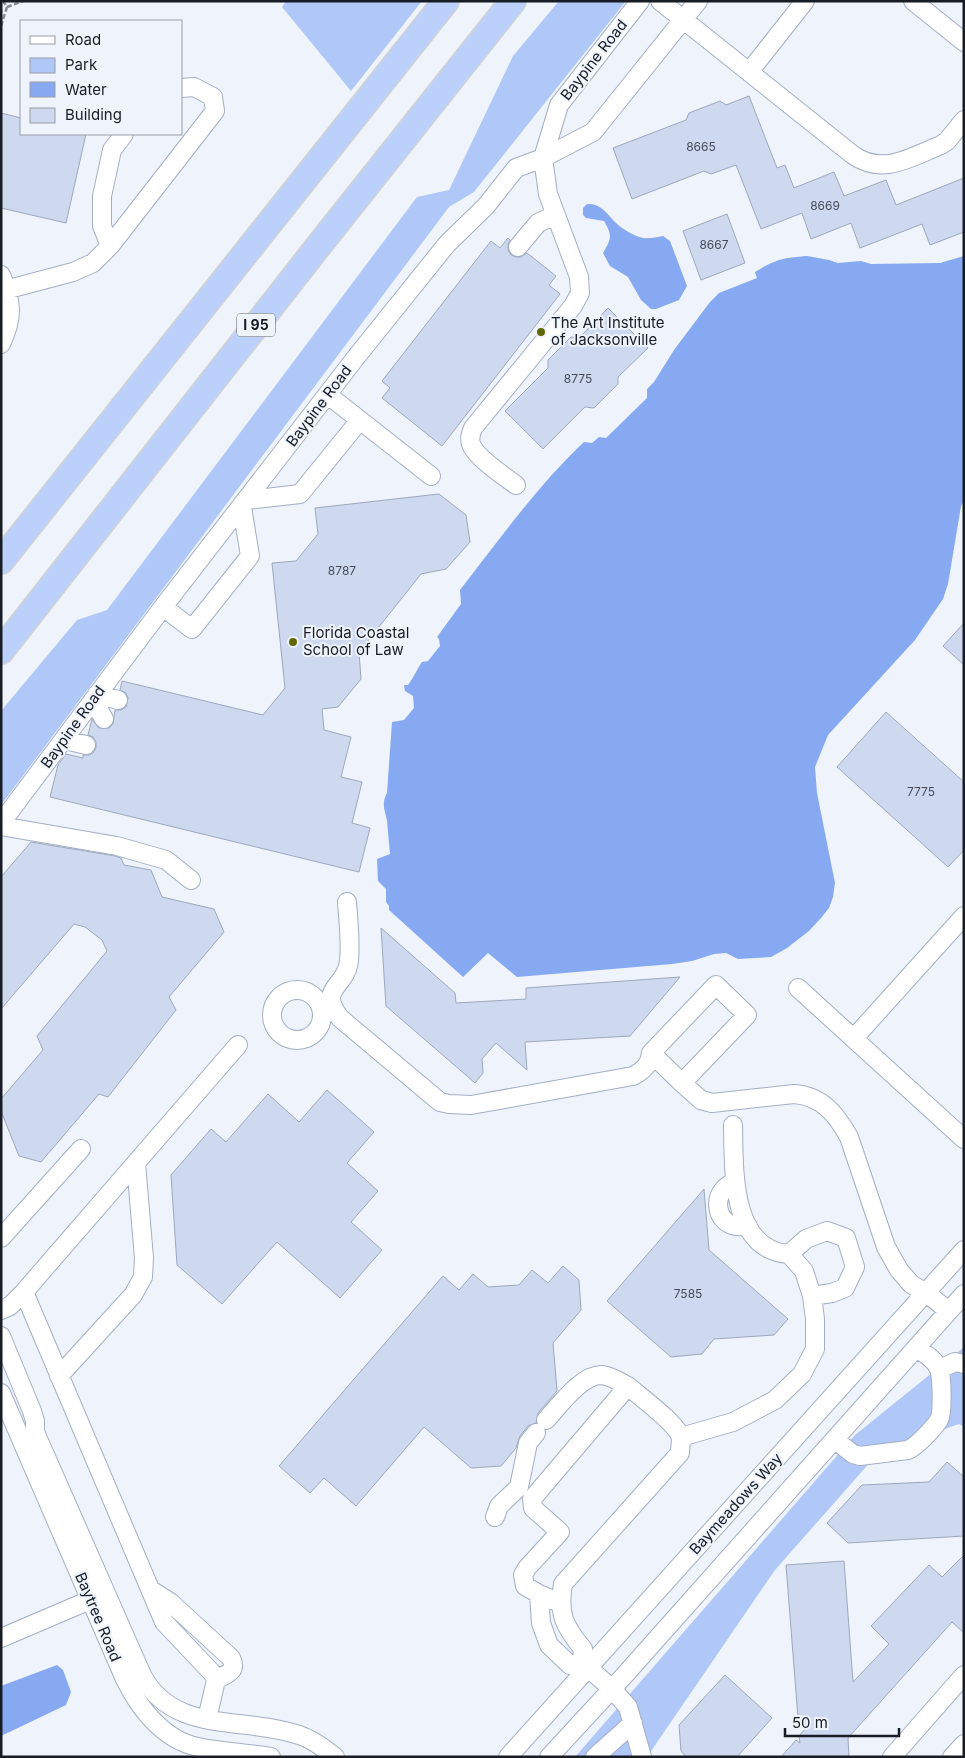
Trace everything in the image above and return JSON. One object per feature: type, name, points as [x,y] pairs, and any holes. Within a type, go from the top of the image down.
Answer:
[{"type":"highway","points":[[1,561],[446,1]]},
{"type":"highway","name":"I 95","points":[[1,651],[513,1]]},
{"type":"street","name":"Baypine Road","points":[[1,824],[65,740],[89,729],[95,697],[163,607],[447,244],[486,206],[516,168],[543,158],[559,105],[640,1]]},
{"type":"street","points":[[660,1],[853,155],[869,164],[894,163],[941,145],[947,141],[964,120]]},
{"type":"street","points":[[516,485],[478,455],[471,445],[473,428],[573,306],[587,294],[548,194],[543,158],[593,132],[698,1]]},
{"type":"street","points":[[749,72],[806,1]]},
{"type":"street","points":[[913,1],[964,42]]},
{"type":"street","points":[[1,344],[8,328],[12,311],[3,285],[73,272],[93,264],[110,246],[215,111],[214,96],[194,87],[182,88]]},
{"type":"street","points":[[110,246],[102,226],[102,196],[112,150],[123,135]]},
{"type":"street","points":[[518,246],[538,223],[556,215]]},
{"type":"street","points":[[328,395],[431,476]]},
{"type":"street","points":[[163,607],[192,629],[250,556],[244,504],[300,494],[360,420]]},
{"type":"street","points":[[89,729],[95,697],[118,700]]},
{"type":"street","points":[[1,824],[117,846],[166,860],[191,880]]},
{"type":"street","points":[[347,902],[348,966],[333,989],[327,1004],[340,1018],[440,1102],[471,1106],[633,1076],[646,1068],[650,1061],[651,1053],[716,985],[747,1015],[682,1083]]},
{"type":"street","points":[[854,1038],[964,916]]},
{"type":"street","points":[[798,988],[964,1139]]},
{"type":"street","points":[[1,1310],[10,1306],[24,1292],[238,1045]]},
{"type":"street","points":[[651,1053],[701,1100],[712,1103],[794,1094],[806,1095],[824,1104],[849,1137],[888,1253],[911,1284],[926,1293],[948,1311]]},
{"type":"street","points":[[680,1437],[733,1422],[775,1400],[802,1374],[815,1349],[815,1319],[812,1296],[804,1272],[788,1254],[776,1253],[761,1245],[748,1226],[740,1206],[734,1182],[733,1125]]},
{"type":"street","points":[[2,1236],[81,1149]]},
{"type":"street","points":[[60,1376],[133,1295],[143,1277],[144,1258],[136,1164]]},
{"type":"street","points":[[788,1254],[806,1239],[827,1231],[846,1238],[855,1267],[845,1288],[832,1293],[812,1296]]},
{"type":"street","name":"Baymeadows Way","points":[[508,1757],[585,1665],[964,1250]]},
{"type":"street","points":[[24,1292],[166,1624],[213,1672],[216,1680],[207,1719]]},
{"type":"street","name":"Baymeadows Way","points":[[549,1757],[612,1689],[964,1294]]},
{"type":"street","name":"Baytree Road","points":[[1,1336],[20,1386],[32,1411],[35,1421],[35,1432]]},
{"type":"street","points":[[835,1440],[853,1454],[860,1456],[908,1450],[914,1447],[939,1419],[941,1412],[940,1369],[934,1361],[916,1348]]},
{"type":"street","name":"Baytree Road","points":[[1,1357],[19,1402],[35,1432],[146,1684],[170,1706],[182,1712],[207,1719],[254,1725],[294,1733],[320,1745],[335,1757]]},
{"type":"street","points":[[940,1369],[955,1362],[964,1364]]},
{"type":"street","points":[[495,1517],[499,1506],[519,1487],[528,1443],[580,1384],[592,1377],[602,1375],[628,1386],[669,1421],[680,1437],[680,1453],[563,1584],[560,1603],[563,1619],[583,1649],[585,1665],[612,1689],[628,1707],[642,1757]]},
{"type":"street","points":[[560,1603],[525,1586],[523,1575],[527,1568],[560,1532],[533,1508],[532,1499],[628,1386]]},
{"type":"street","name":"Baytree Road","points":[[1,1393],[90,1600],[131,1691],[143,1709],[163,1730],[181,1741],[196,1747],[271,1757]]},
{"type":"street","points":[[151,1590],[170,1602],[231,1658],[234,1663],[233,1668],[216,1680]]},
{"type":"street","points":[[539,1594],[541,1623],[549,1645],[570,1665],[585,1665]]},
{"type":"street","points":[[1,1638],[90,1600]]},
{"type":"street","points":[[545,1634],[566,1624]]},
{"type":"street","points":[[892,1757],[964,1674]]},
{"type":"street","points":[[595,1757],[633,1723]]},
{"type":"street","points":[[952,1757],[964,1744]]},
{"type":"path","points":[[3,1],[7,7]]},
{"type":"path","points":[[7,7],[23,1]]},
{"type":"path","points":[[1,26],[7,7]]},
{"type":"green space","points":[[286,1],[422,1],[351,91],[282,7]]},
{"type":"green space","points":[[559,1],[626,1],[474,192],[449,207],[1,805],[1,711],[77,620],[107,610],[417,197],[449,190],[513,56]]},
{"type":"green space","points":[[964,1347],[964,1427],[959,1424],[880,1451],[775,1570],[647,1757],[575,1757],[855,1435]]},
{"type":"water","points":[[587,204],[600,207],[619,225],[636,236],[653,238],[663,236],[670,241],[687,286],[679,300],[656,309],[651,309],[641,300],[628,277],[610,266],[603,253],[609,241],[609,230],[604,221],[586,218],[583,215],[583,208]]},
{"type":"water","points":[[807,256],[838,263],[861,261],[871,264],[940,263],[964,256],[964,501],[961,506],[948,584],[943,599],[915,640],[828,735],[815,767],[817,793],[835,883],[829,908],[809,931],[787,948],[771,957],[738,959],[726,953],[672,964],[517,977],[488,953],[463,977],[389,910],[386,902],[386,889],[378,881],[377,859],[390,854],[384,804],[387,793],[392,722],[404,720],[414,708],[413,696],[405,691],[404,685],[408,685],[422,662],[428,661],[440,646],[437,637],[461,604],[460,590],[519,513],[567,458],[584,442],[592,443],[599,437],[606,438],[647,398],[647,389],[654,382],[674,350],[710,302],[719,293],[757,278],[755,272],[769,264]]},
{"type":"water","points":[[57,1665],[63,1670],[71,1692],[66,1705],[1,1736],[1,1686]]},
{"type":"building","points":[[749,96],[777,168],[785,165],[794,188],[834,172],[844,196],[886,180],[896,205],[964,178],[964,232],[930,245],[922,224],[860,248],[851,223],[811,239],[802,213],[761,229],[736,165],[711,174],[704,171],[632,199],[613,148],[686,120],[689,113],[720,101],[726,105]]},
{"type":"building","points":[[1,113],[20,118],[20,135],[86,135],[66,223],[1,208]]},
{"type":"building","points":[[727,214],[745,263],[701,280],[683,231]]},
{"type":"building","points":[[508,238],[510,240],[508,250],[511,255],[521,257],[527,253],[556,276],[549,285],[560,294],[442,446],[382,398],[390,388],[382,381],[491,241],[500,248]]},
{"type":"building","points":[[608,308],[648,348],[618,377],[618,384],[594,408],[585,407],[543,449],[505,411],[548,368],[548,360],[571,337],[579,338]]},
{"type":"building","points":[[439,494],[466,515],[470,542],[446,569],[421,574],[359,652],[361,679],[338,707],[322,709],[324,730],[351,737],[341,777],[362,782],[352,823],[370,828],[359,872],[50,797],[58,765],[66,754],[83,758],[83,755],[93,753],[96,748],[96,742],[93,737],[88,735],[92,719],[99,728],[109,728],[113,724],[115,710],[121,710],[126,707],[128,698],[126,693],[120,690],[122,681],[263,715],[285,688],[272,563],[296,561],[318,534],[315,508]]},
{"type":"building","points":[[964,623],[964,665],[943,646]]},
{"type":"building","points":[[886,712],[964,782],[964,850],[948,867],[837,767]]},
{"type":"building","points":[[31,842],[115,856],[121,858],[124,865],[151,870],[162,897],[214,909],[224,932],[169,997],[176,1010],[108,1097],[99,1094],[41,1162],[19,1156],[1,1111],[1,1099],[43,1050],[37,1036],[107,951],[102,940],[85,927],[74,924],[1,1009],[1,877]]},
{"type":"building","points":[[381,928],[455,993],[456,1003],[526,999],[526,988],[680,977],[630,1036],[525,1042],[527,1070],[496,1043],[482,1059],[483,1073],[475,1083],[386,1006]]},
{"type":"building","points":[[327,1090],[374,1132],[347,1163],[378,1191],[351,1222],[382,1250],[340,1298],[277,1242],[222,1304],[177,1265],[171,1175],[211,1129],[226,1142],[268,1094],[299,1122]]},
{"type":"building","points":[[704,1189],[709,1250],[788,1319],[774,1335],[714,1339],[702,1354],[671,1357],[607,1301]]},
{"type":"building","points":[[563,1266],[579,1280],[581,1310],[553,1343],[557,1391],[538,1413],[536,1423],[528,1426],[520,1436],[516,1448],[501,1466],[471,1468],[424,1427],[356,1506],[324,1478],[310,1493],[279,1466],[443,1276],[459,1290],[473,1274],[488,1287],[519,1285],[532,1270],[548,1283]]},
{"type":"building","points":[[947,1462],[964,1477],[964,1536],[848,1543],[827,1523],[862,1485],[929,1482]]},
{"type":"building","points":[[964,1555],[964,1633],[952,1622],[848,1738],[849,1757],[781,1757],[796,1740],[800,1743],[799,1736],[807,1727],[798,1718],[786,1565],[844,1561],[853,1682],[889,1644],[871,1626],[929,1565],[942,1577]]},
{"type":"building","points":[[725,1675],[772,1718],[737,1757],[686,1757],[681,1751],[679,1725]]},
{"type":"place","name":"The Art Institute of Jacksonville","points":[[541,332]]},
{"type":"place","name":"Florida Coastal School of Law","points":[[293,642]]}]
